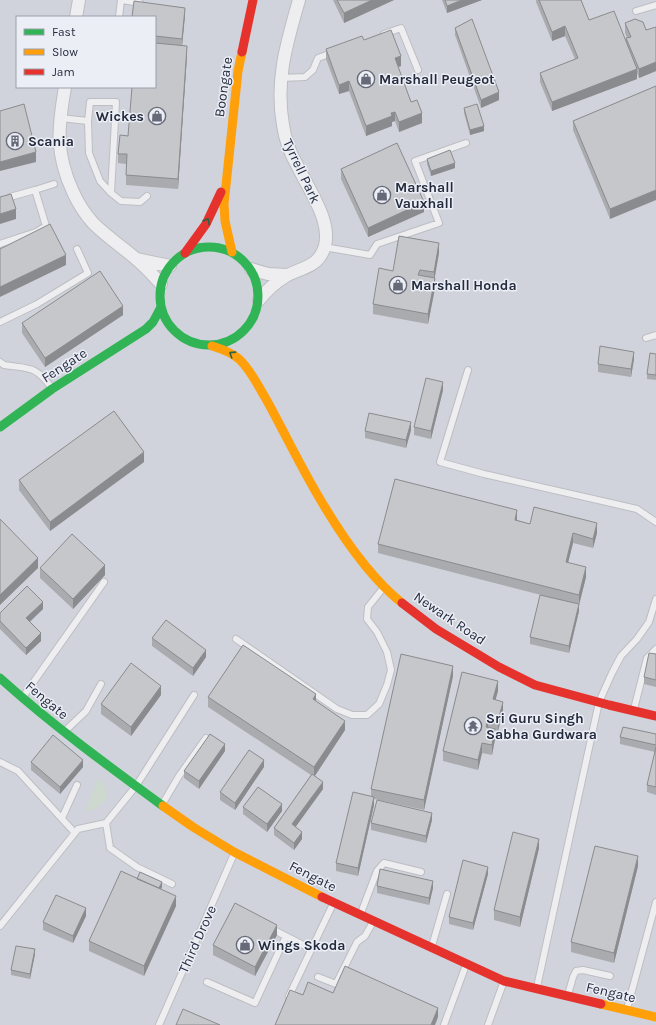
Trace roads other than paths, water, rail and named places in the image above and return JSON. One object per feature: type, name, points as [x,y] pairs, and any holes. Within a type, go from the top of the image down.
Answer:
[{"type":"street","points":[[76,16],[79,0]]},
{"type":"street","name":"Boongate","points":[[232,252],[225,221],[224,204],[238,71],[252,0]]},
{"type":"street","name":"Tyrrell Park","points":[[299,0],[285,46],[281,78],[280,108],[283,127],[296,164],[324,218],[326,230],[326,243],[324,247]]},
{"type":"street","points":[[65,88],[60,118],[59,147],[66,176],[79,203],[92,221],[162,284]]},
{"type":"street","name":"Boongate","points":[[185,253],[202,230],[216,206],[226,179]]},
{"type":"street","points":[[183,338],[173,330],[166,319],[161,306],[160,295],[162,284],[165,274],[170,266],[185,253],[196,248],[208,246],[232,252],[242,259],[251,269],[257,284],[259,300],[256,314],[249,326],[245,340]]},
{"type":"street","points":[[259,300],[271,286],[287,275],[302,270],[313,263],[321,255],[324,247]]},
{"type":"street","points":[[136,259],[170,266]]},
{"type":"street","points":[[251,269],[268,274],[287,275]]},
{"type":"street","name":"Fengate","points":[[0,427],[52,389],[146,329],[153,322],[161,306]]},
{"type":"street","points":[[146,329],[167,333],[202,345],[212,346],[232,340],[249,326]]},
{"type":"street","name":"Newark Road","points":[[212,346],[226,350],[238,358],[248,369],[274,412],[325,508],[347,541],[372,573],[400,601],[436,629],[499,667],[535,685],[656,716]]},
{"type":"street","name":"Newark Road","points":[[245,355],[248,369]]},
{"type":"street","name":"Fengate","points":[[0,678],[64,732],[136,786],[193,827],[234,852],[333,902],[504,981],[656,1017]]},
{"type":"lane","points":[[119,16],[121,0],[148,5]]},
{"type":"lane","points":[[636,11],[656,5]]},
{"type":"lane","points":[[380,36],[401,28],[418,70]]},
{"type":"lane","points":[[281,78],[305,77],[312,70],[318,58],[338,50]]},
{"type":"lane","points":[[111,193],[116,102],[90,102],[88,121],[89,153],[100,181],[111,193],[121,201],[140,202],[147,196]]},
{"type":"lane","points":[[60,118],[88,121]]},
{"type":"lane","points":[[324,247],[370,255],[377,244],[439,224],[415,161],[466,143]]},
{"type":"lane","points":[[10,197],[54,184]]},
{"type":"lane","points":[[0,244],[36,232],[46,226],[35,190]]},
{"type":"lane","points":[[0,322],[37,304],[88,273],[77,249]]},
{"type":"lane","points":[[646,338],[656,335]]},
{"type":"lane","points":[[0,362],[4,366],[34,370],[43,376],[52,389]]},
{"type":"lane","points":[[468,370],[440,462],[484,474],[637,509],[656,522]]},
{"type":"lane","points":[[22,698],[104,582]]},
{"type":"lane","points":[[236,639],[337,708],[352,715],[367,715],[379,704],[387,686],[391,670],[387,652],[378,632],[367,619],[368,607],[385,586]]},
{"type":"lane","points":[[537,989],[599,702],[621,656],[649,622],[656,599]]},
{"type":"lane","points":[[634,711],[647,658],[656,649]]},
{"type":"lane","points":[[64,732],[86,712],[101,684]]},
{"type":"lane","points":[[0,926],[78,829],[106,823],[136,786],[194,695]]},
{"type":"lane","points":[[162,805],[179,776],[206,738]]},
{"type":"lane","points":[[0,762],[18,771],[75,833]]},
{"type":"lane","points":[[62,818],[77,785]]},
{"type":"lane","points":[[106,823],[110,848],[137,867],[172,884]]},
{"type":"lane","name":"Third Drove","points":[[159,1025],[234,852]]},
{"type":"lane","points":[[360,914],[377,871],[384,863],[421,872]]},
{"type":"lane","points":[[431,948],[446,894]]},
{"type":"lane","points":[[285,1004],[333,902]]},
{"type":"lane","points":[[627,1010],[656,902]]},
{"type":"lane","points":[[318,977],[336,984],[357,942],[365,936],[373,921]]},
{"type":"lane","points":[[263,925],[311,949]]},
{"type":"lane","points":[[207,982],[255,1003],[286,936]]},
{"type":"lane","points":[[444,1025],[466,964]]},
{"type":"lane","points":[[567,996],[576,971],[582,970],[610,976]]},
{"type":"lane","points":[[488,1025],[504,981]]},
{"type":"place","name":"Marshall Peugeot","points":[[366,79]]},
{"type":"place","name":"Wickes","points":[[157,116]]},
{"type":"place","name":"Scania","points":[[15,141]]},
{"type":"place","name":"Marshall Vauxhall","points":[[382,195]]},
{"type":"place","name":"Marshall Honda","points":[[398,285]]},
{"type":"place","name":"Sri Guru Singh Sabha Gurdwara","points":[[473,726]]},
{"type":"place","name":"Wings Skoda","points":[[245,945]]}]
